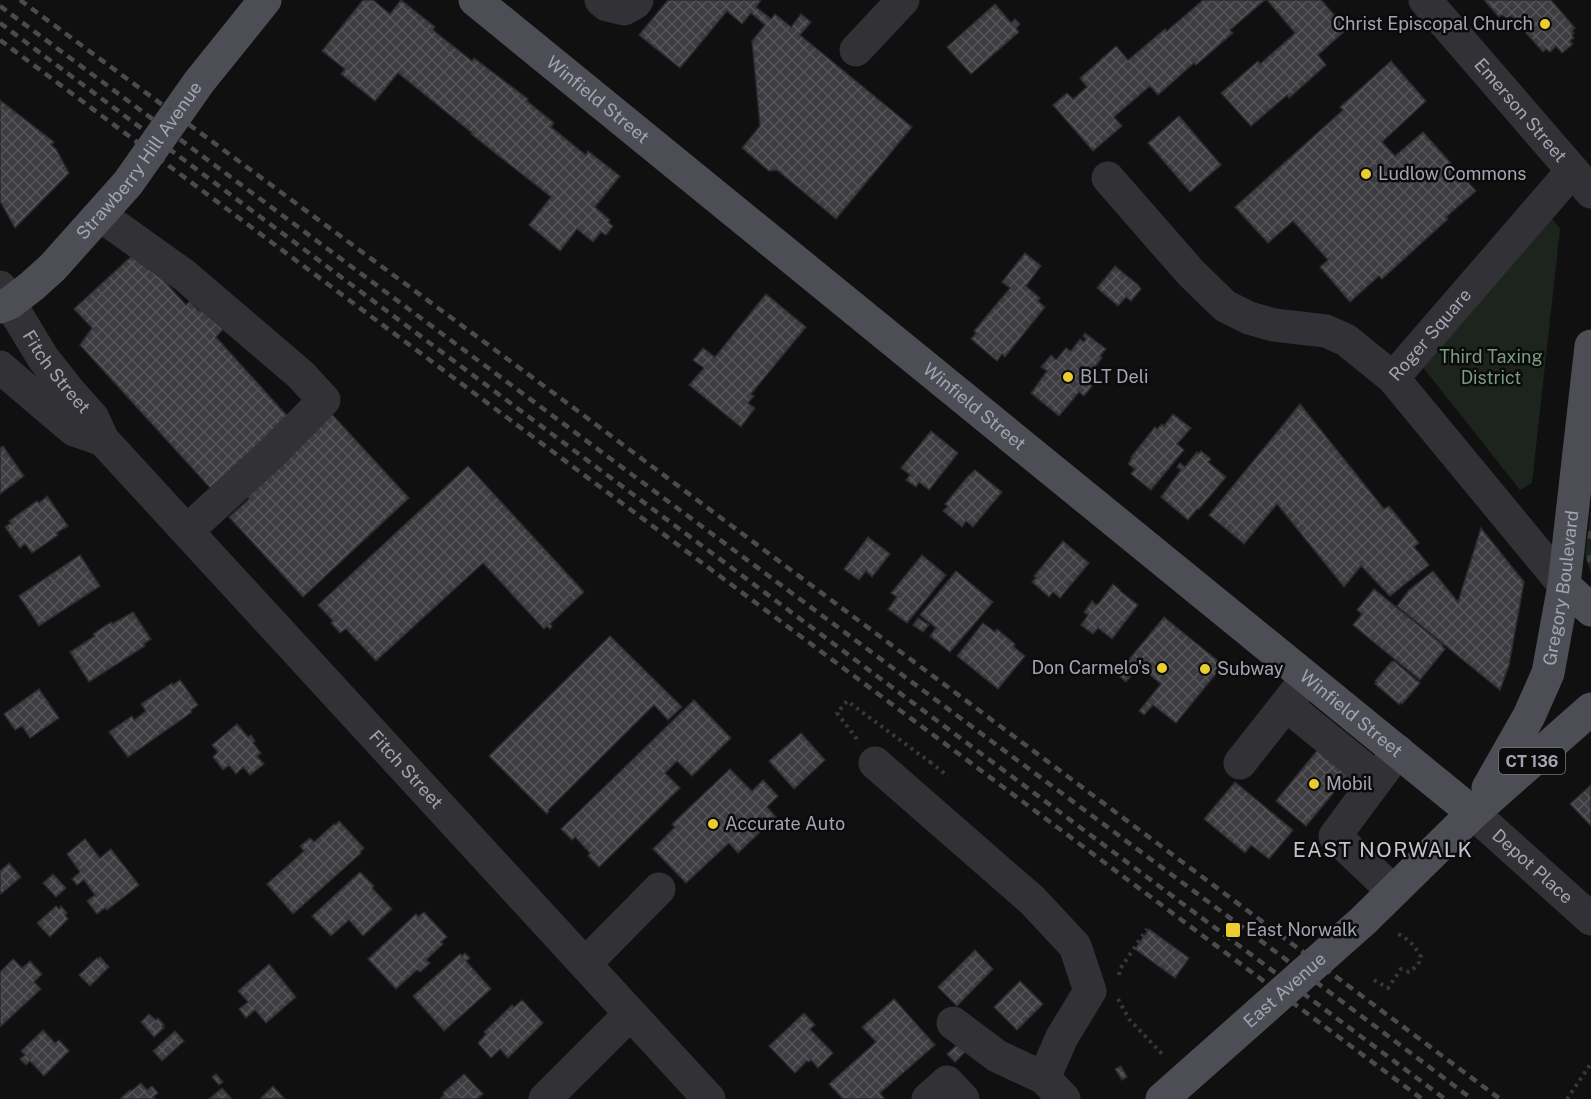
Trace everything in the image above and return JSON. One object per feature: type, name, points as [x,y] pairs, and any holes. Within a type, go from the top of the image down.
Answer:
[{"type":"main road","name":"Strawberry Hill Avenue","points":[[3,299],[32,286],[53,267],[128,183],[199,82],[265,0]]},
{"type":"main road","name":"Winfield Street","points":[[475,0],[1473,813]]},
{"type":"main road","name":"Gregory Boulevard","points":[[1473,813],[1529,716],[1548,672],[1564,585],[1591,346]]},
{"type":"main road","points":[[1564,585],[1591,610]]},
{"type":"main road","name":"East Avenue","points":[[1162,1099],[1363,921],[1473,813],[1591,709]]},
{"type":"street","points":[[601,0],[607,5],[624,9],[637,0]]},
{"type":"street","points":[[856,50],[903,0]]},
{"type":"street","name":"Emerson Street","points":[[1425,0],[1582,182]]},
{"type":"street","points":[[1108,178],[1191,273],[1225,306],[1249,318],[1274,325],[1326,331],[1346,340],[1393,378]]},
{"type":"street","name":"Roger Square","points":[[1564,585],[1393,378],[1582,182]]},
{"type":"street","points":[[99,215],[184,275],[301,375],[324,400],[273,452],[187,531]]},
{"type":"street","name":"Fitch Street","points":[[3,299],[44,358],[93,418],[103,440],[709,1099]]},
{"type":"street","name":"Fitch Street","points":[[0,367],[74,430],[103,440]]},
{"type":"street","points":[[1240,763],[1307,677]]},
{"type":"street","points":[[1286,705],[1377,779]]},
{"type":"street","points":[[1393,891],[1335,836],[1398,751]]},
{"type":"street","points":[[875,763],[1032,900],[1075,946],[1090,991],[1062,1037],[1054,1088],[997,1056],[954,1023]]},
{"type":"street","name":"Depot Place","points":[[1473,813],[1591,919]]},
{"type":"street","points":[[585,964],[659,889]]},
{"type":"street","points":[[545,1099],[630,1014]]},
{"type":"street","points":[[928,1099],[947,1082],[963,1099]]},
{"type":"path","points":[[930,762],[948,776]]},
{"type":"path","points":[[1118,977],[1120,969],[1147,929]]},
{"type":"path","points":[[1374,980],[1388,988],[1401,969],[1409,972],[1418,965],[1421,957],[1416,947],[1405,936],[1390,930]]},
{"type":"path","points":[[1115,994],[1130,1019],[1164,1057]]},
{"type":"path","points":[[1567,1099],[1590,1065]]},
{"type":"green space","name":"Third Taxing District","points":[[1550,216],[1560,229],[1532,483],[1520,490],[1422,366]]},
{"type":"green space","points":[[1591,510],[1591,574],[1585,555]]},
{"type":"building","points":[[363,0],[373,0],[390,14],[401,0],[435,27],[433,30],[472,61],[474,58],[528,99],[527,101],[554,123],[551,127],[586,155],[588,151],[620,176],[595,207],[610,220],[608,222],[613,226],[606,235],[601,232],[593,242],[577,229],[560,251],[529,225],[551,197],[398,73],[375,101],[341,74],[345,69],[322,51]]},
{"type":"building","points":[[668,0],[761,0],[756,7],[771,19],[775,14],[791,27],[801,14],[811,22],[800,35],[912,127],[836,219],[777,170],[769,171],[742,148],[760,126],[752,41],[765,25],[751,13],[742,24],[727,11],[680,68],[639,35]]},
{"type":"building","points":[[1203,0],[1265,0],[1230,30],[1233,33],[1158,95],[1150,86],[1114,117],[1122,126],[1093,151],[1053,105],[1067,93],[1073,99],[1087,87],[1080,78],[1116,46],[1128,60]]},
{"type":"building","points":[[1267,0],[1321,0],[1347,29],[1318,55],[1326,65],[1289,98],[1287,95],[1251,126],[1221,93],[1258,61],[1260,64],[1295,33]]},
{"type":"building","name":"Christ Episcopal Church","points":[[1484,0],[1551,0],[1575,28],[1572,31],[1574,38],[1570,41],[1573,44],[1562,53],[1556,46],[1550,52],[1546,49],[1543,52],[1511,16],[1507,19],[1502,15],[1499,17]]},
{"type":"building","points":[[995,4],[1011,23],[1015,19],[1020,24],[1016,28],[1019,32],[971,74],[947,47]]},
{"type":"building","name":"Ludlow Commons","points":[[1391,61],[1426,101],[1382,142],[1395,156],[1423,132],[1476,191],[1382,279],[1379,276],[1350,302],[1320,267],[1328,260],[1293,221],[1268,243],[1235,207],[1343,110],[1340,107]]},
{"type":"building","points":[[0,100],[54,142],[51,145],[56,149],[69,173],[15,228],[0,201]]},
{"type":"building","points":[[1179,116],[1221,165],[1190,192],[1148,143]]},
{"type":"building","points":[[137,251],[186,305],[190,301],[199,311],[208,304],[224,328],[216,337],[291,420],[213,491],[80,345],[92,328],[74,309]]},
{"type":"building","points":[[1025,253],[1041,266],[1026,286],[1040,298],[1038,301],[1045,307],[1005,357],[1002,354],[997,361],[971,339],[976,333],[974,331],[1010,288],[1002,282]]},
{"type":"building","points":[[1115,266],[1141,289],[1131,301],[1126,297],[1118,306],[1097,288]]},
{"type":"building","points":[[766,294],[806,327],[751,394],[754,396],[748,403],[755,408],[741,427],[689,385],[704,368],[693,360],[703,348],[715,357]]},
{"type":"building","name":"BLT Deli","points":[[1085,333],[1106,349],[1100,356],[1102,358],[1093,369],[1096,371],[1088,382],[1092,386],[1084,396],[1079,392],[1059,416],[1031,393],[1047,371],[1041,367],[1051,355],[1056,360],[1066,348],[1071,351],[1080,339],[1084,342]]},
{"type":"building","points":[[1300,404],[1384,509],[1389,506],[1419,543],[1414,547],[1429,565],[1390,596],[1361,566],[1344,587],[1277,504],[1244,544],[1209,515]]},
{"type":"building","points":[[327,409],[409,498],[303,597],[229,517],[249,499],[240,490]]},
{"type":"building","points":[[1173,414],[1191,428],[1177,444],[1184,450],[1151,490],[1131,474],[1135,469],[1128,464],[1155,427],[1157,429],[1162,424],[1164,426]]},
{"type":"building","points":[[931,431],[958,453],[929,490],[919,482],[916,487],[906,480],[910,475],[901,468]]},
{"type":"building","points":[[3,446],[24,476],[0,494],[0,448]]},
{"type":"building","points":[[1201,451],[1211,459],[1208,462],[1226,477],[1188,520],[1161,497],[1181,470],[1177,467],[1180,463],[1185,467],[1197,452],[1198,454]]},
{"type":"building","points":[[468,466],[584,592],[550,624],[552,626],[550,629],[547,626],[544,629],[483,563],[376,661],[346,629],[340,633],[331,623],[333,621],[318,605]]},
{"type":"building","points":[[975,470],[1002,492],[973,527],[966,521],[962,527],[943,511],[948,506],[945,504]]},
{"type":"building","points":[[47,496],[68,526],[32,553],[25,544],[20,548],[5,527],[11,523],[9,521]]},
{"type":"building","points":[[1481,528],[1524,582],[1509,665],[1500,690],[1397,606],[1409,590],[1433,571],[1458,602]]},
{"type":"building","points":[[868,537],[890,554],[872,577],[866,571],[859,580],[844,569]]},
{"type":"building","points":[[1063,541],[1089,563],[1060,598],[1053,592],[1049,597],[1032,582],[1036,578],[1034,576]]},
{"type":"building","points":[[80,555],[100,586],[39,626],[19,596]]},
{"type":"building","points":[[922,555],[946,575],[907,623],[888,609],[897,597],[891,593]]},
{"type":"building","points":[[956,571],[993,602],[950,652],[930,636],[936,628],[920,615]]},
{"type":"building","points":[[1113,584],[1138,605],[1112,639],[1098,628],[1093,634],[1081,625],[1088,615],[1084,612],[1092,601],[1096,605],[1099,603]]},
{"type":"building","points":[[1374,589],[1443,645],[1445,649],[1420,680],[1353,625],[1362,614],[1357,610]]},
{"type":"building","points":[[133,612],[151,639],[144,644],[145,646],[89,682],[70,652],[95,636],[93,634],[111,622],[112,624]]},
{"type":"building","points":[[1164,617],[1223,665],[1176,723],[1153,705],[1144,715],[1139,711],[1161,684],[1139,666],[1126,682],[1117,674]]},
{"type":"building","points":[[918,618],[929,625],[923,632],[913,625]]},
{"type":"building","points":[[983,623],[995,632],[997,629],[1025,656],[998,689],[957,656]]},
{"type":"building","points":[[610,636],[682,707],[668,720],[654,705],[548,810],[547,814],[489,756]]},
{"type":"building","points":[[1392,661],[1420,683],[1402,704],[1375,684]]},
{"type":"building","points":[[180,680],[198,705],[191,710],[192,712],[128,757],[109,732],[132,716],[134,720],[146,711],[141,704]]},
{"type":"building","points":[[39,689],[59,718],[30,738],[22,726],[15,730],[4,714]]},
{"type":"building","points":[[694,700],[731,738],[692,776],[677,761],[665,773],[680,788],[599,867],[575,837],[572,840],[561,829]]},
{"type":"building","points":[[237,724],[248,737],[251,735],[255,741],[253,743],[261,753],[257,756],[264,764],[250,775],[243,767],[236,774],[229,765],[223,770],[213,757],[218,752],[212,745]]},
{"type":"building","points":[[801,733],[825,760],[794,789],[769,761]]},
{"type":"building","points":[[1324,742],[1355,767],[1306,826],[1276,801]]},
{"type":"building","points":[[730,769],[752,791],[763,780],[778,796],[767,807],[776,817],[738,853],[729,843],[686,883],[653,849],[675,827],[672,824]]},
{"type":"building","points":[[1235,782],[1293,830],[1269,859],[1251,845],[1245,853],[1204,819]]},
{"type":"building","points":[[1591,785],[1591,826],[1570,804]]},
{"type":"building","points":[[339,821],[364,848],[293,914],[267,884],[304,851],[300,846],[310,838],[314,842]]},
{"type":"building","points":[[85,839],[100,858],[111,849],[139,885],[107,910],[105,908],[97,914],[87,901],[95,895],[84,880],[77,885],[72,879],[80,872],[67,854]]},
{"type":"building","points":[[9,863],[21,877],[1,894],[0,871]]},
{"type":"building","points":[[360,872],[392,909],[363,936],[349,920],[331,936],[312,916]]},
{"type":"building","points":[[53,874],[66,888],[56,897],[43,883]]},
{"type":"building","points":[[56,906],[59,909],[61,906],[67,913],[65,915],[68,919],[50,937],[37,923]]},
{"type":"building","points":[[424,912],[447,937],[426,960],[430,963],[420,972],[417,970],[396,989],[368,959],[416,914],[418,917]]},
{"type":"building","points":[[1149,929],[1189,958],[1175,978],[1135,949]]},
{"type":"building","points":[[975,950],[993,969],[957,1006],[938,987]]},
{"type":"building","points":[[465,953],[470,958],[466,961],[491,989],[444,1031],[413,996],[460,954],[462,956]]},
{"type":"building","points":[[100,957],[109,967],[90,986],[79,975]]},
{"type":"building","points":[[13,959],[22,968],[30,961],[42,974],[34,982],[41,989],[0,1027],[0,972]]},
{"type":"building","points":[[269,964],[296,997],[266,1023],[255,1010],[246,1018],[239,1009],[248,1002],[238,991]]},
{"type":"building","points":[[1020,981],[1043,1004],[1017,1030],[994,1007]]},
{"type":"building","points":[[894,999],[935,1045],[880,1093],[883,1099],[843,1099],[829,1084],[876,1042],[862,1027]]},
{"type":"building","points":[[522,1000],[543,1023],[508,1058],[500,1049],[491,1058],[478,1043],[486,1034],[484,1032],[512,1005],[514,1007]]},
{"type":"building","points":[[804,1013],[815,1025],[810,1029],[833,1053],[818,1068],[811,1060],[795,1073],[769,1046]]},
{"type":"building","points":[[149,1014],[156,1020],[158,1018],[164,1025],[162,1026],[164,1028],[154,1037],[141,1022]]},
{"type":"building","points":[[43,1030],[55,1043],[59,1040],[69,1051],[44,1076],[30,1061],[26,1065],[20,1059],[25,1055],[21,1051]]},
{"type":"building","points":[[175,1031],[184,1041],[162,1061],[153,1051]]},
{"type":"building","points":[[958,1044],[966,1051],[955,1062],[947,1054]]},
{"type":"building","points":[[1121,1066],[1127,1077],[1122,1080],[1115,1069]]},
{"type":"building","points":[[216,1074],[223,1082],[219,1085],[212,1077]]},
{"type":"building","points":[[464,1074],[483,1094],[477,1099],[440,1099],[443,1093]]},
{"type":"building","points":[[141,1083],[147,1090],[152,1086],[158,1093],[153,1097],[155,1099],[120,1099],[130,1090]]},
{"type":"building","points":[[273,1086],[284,1098],[261,1098]]},
{"type":"building","points":[[222,1088],[232,1099],[209,1099]]},
{"type":"railway","points":[[20,0],[563,400],[1500,1099]]},
{"type":"railway","points":[[0,6],[1472,1099]]},
{"type":"railway","points":[[0,23],[1445,1099]]},
{"type":"railway","points":[[0,40],[1422,1099]]},
{"type":"place","name":"Christ Episcopal Church","points":[[1545,24]]},
{"type":"place","name":"Ludlow Commons","points":[[1366,174]]},
{"type":"place","name":"BLT Deli","points":[[1068,377]]},
{"type":"place","name":"Don Carmelo's","points":[[1162,668]]},
{"type":"place","name":"Subway","points":[[1205,669]]},
{"type":"place","name":"Mobil","points":[[1314,784]]},
{"type":"place","name":"Accurate Auto","points":[[713,824]]},
{"type":"place","name":"East Norwalk","points":[[1233,930]]},
{"type":"district","name":"EAST NORWALK","points":[[1383,850]]}]
